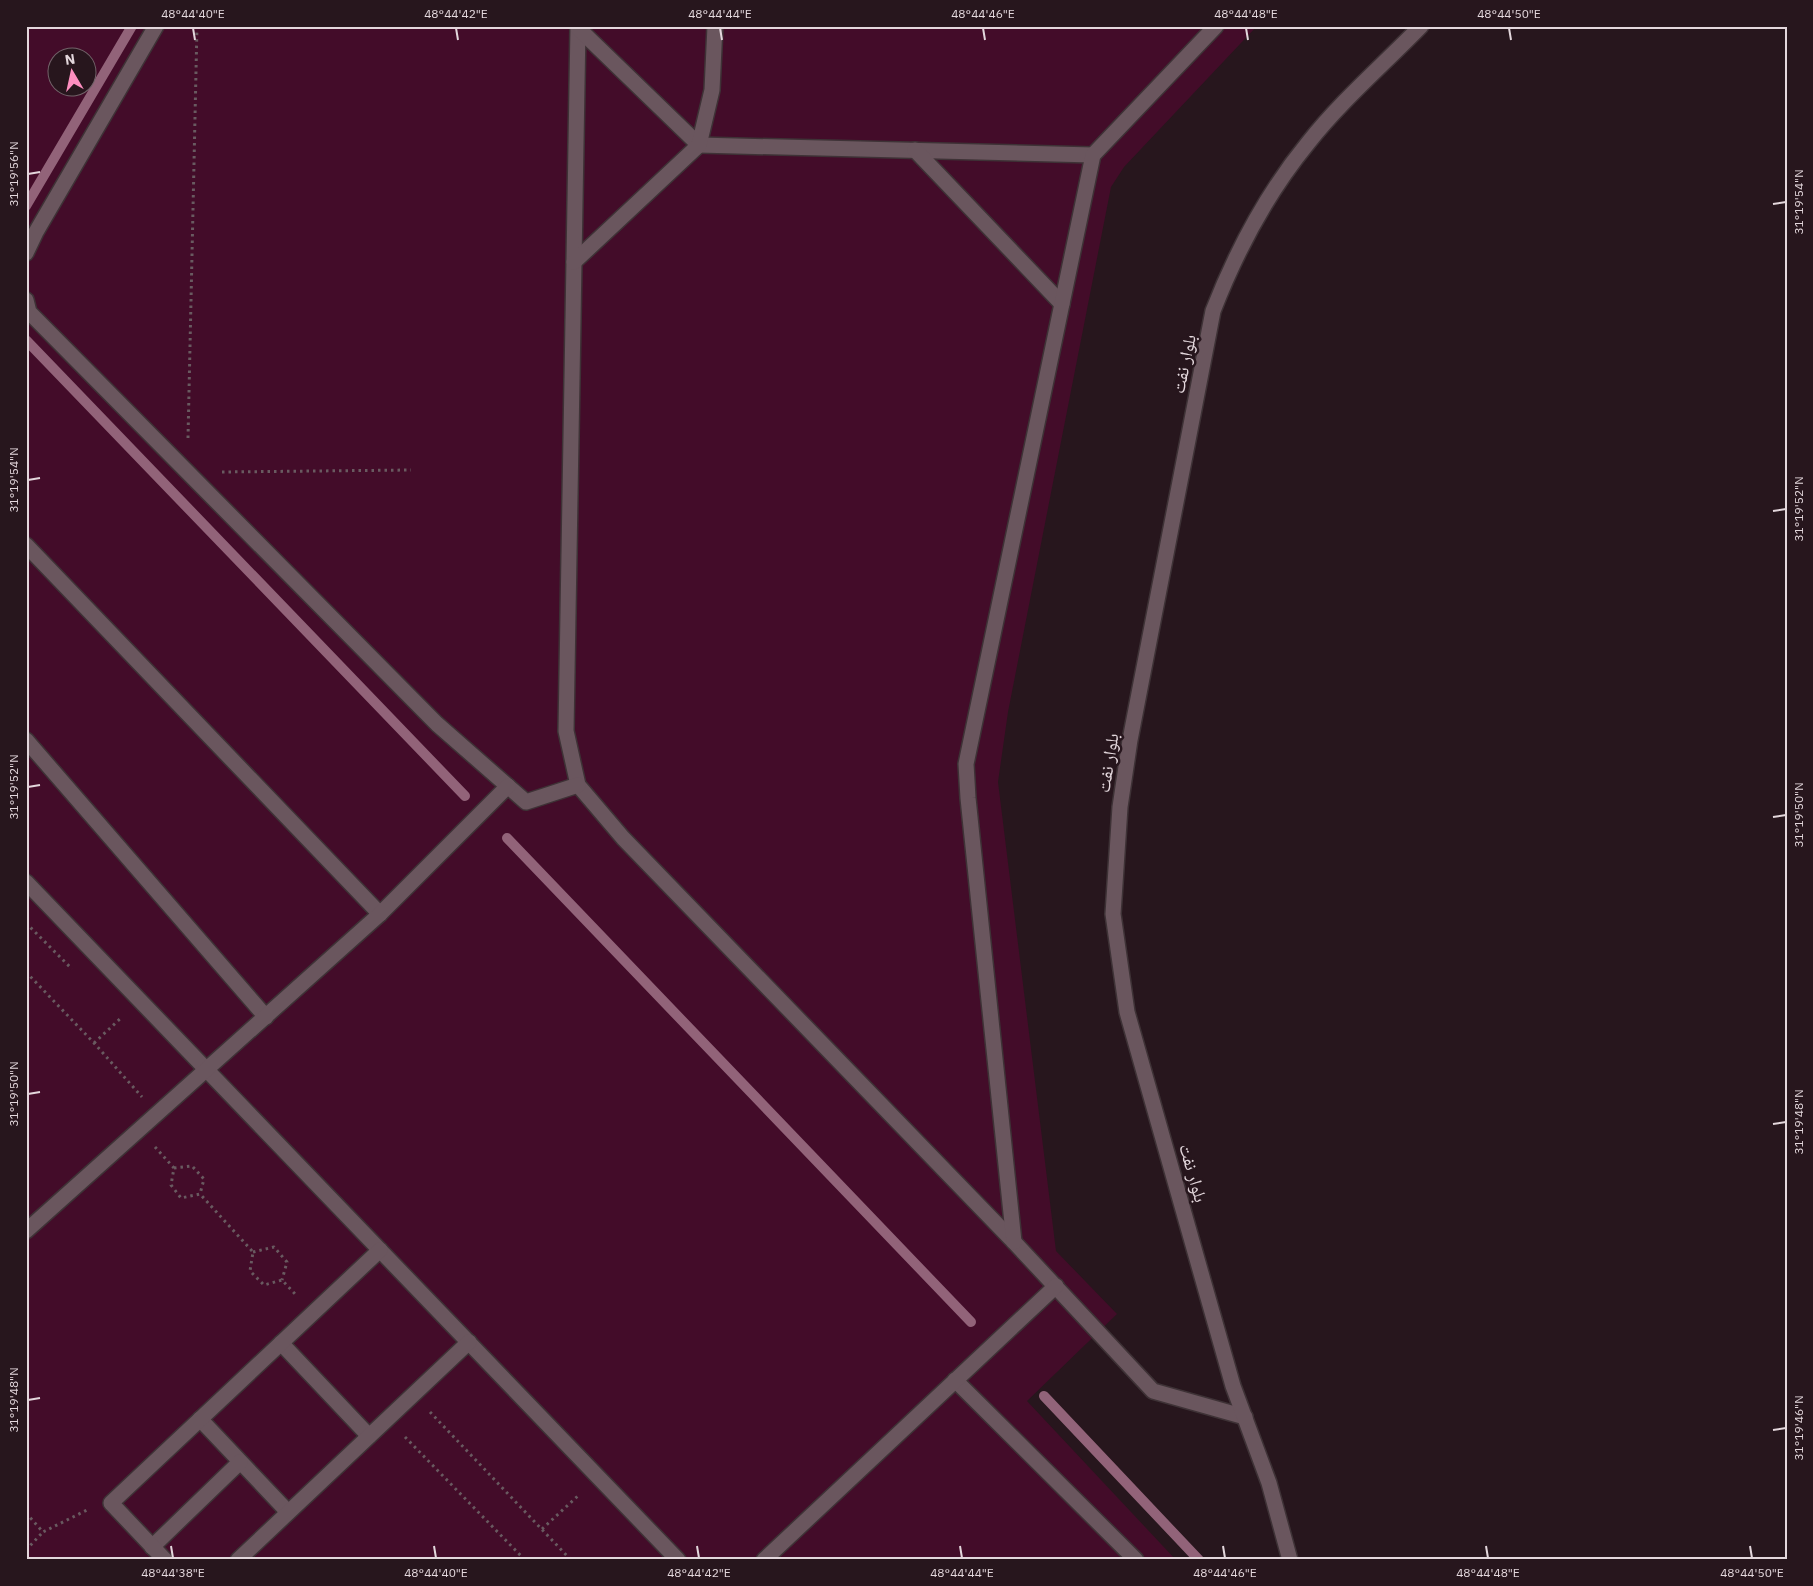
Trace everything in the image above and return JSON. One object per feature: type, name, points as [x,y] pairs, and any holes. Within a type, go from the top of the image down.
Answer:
[{"type":"street","points":[[26,253],[36,232],[156,26]]},
{"type":"street","points":[[574,262],[699,145],[712,90],[715,26]]},
{"type":"street","points":[[1014,1242],[966,764],[1093,155],[1216,26]]},
{"type":"street","name":"بلوار نفت","points":[[1290,1560],[1269,1483],[1233,1386],[1127,1012],[1113,914],[1120,807],[1130,740],[1193,409],[1216,303],[1229,271],[1251,228],[1308,143],[1421,26]]},
{"type":"street","points":[[578,27],[699,145],[1093,155]]},
{"type":"street","points":[[578,27],[566,731],[578,785],[623,838],[1014,1242],[1153,1391],[1245,1416]]},
{"type":"street","points":[[916,150],[1062,304]]},
{"type":"street","points":[[26,300],[29,312],[437,724],[526,802],[578,785]]},
{"type":"street","points":[[26,545],[380,914]]},
{"type":"street","points":[[26,740],[266,1017]]},
{"type":"street","points":[[26,1230],[380,914],[508,786]]},
{"type":"street","points":[[26,882],[678,1560]]},
{"type":"street","points":[[165,1560],[111,1503],[380,1250]]},
{"type":"street","points":[[764,1560],[1056,1286]]},
{"type":"street","points":[[238,1560],[468,1342]]},
{"type":"street","points":[[281,1343],[369,1436]]},
{"type":"street","points":[[955,1380],[1136,1560]]},
{"type":"street","points":[[200,1419],[288,1512]]},
{"type":"street","points":[[152,1546],[240,1462]]},
{"type":"path","points":[[197,26],[188,472],[411,470]]},
{"type":"path","points":[[26,972],[94,1043],[157,1114]]},
{"type":"path","points":[[94,1043],[121,1018]]},
{"type":"path","points":[[140,1130],[174,1168]]},
{"type":"path","points":[[174,1168],[192,1166],[204,1179],[200,1194]]},
{"type":"path","points":[[174,1168],[171,1186],[181,1198],[200,1194]]},
{"type":"path","points":[[200,1194],[254,1252]]},
{"type":"path","points":[[254,1252],[274,1247],[287,1262],[282,1280]]},
{"type":"path","points":[[254,1252],[250,1270],[264,1286],[282,1280]]},
{"type":"path","points":[[282,1280],[313,1312]]},
{"type":"path","points":[[413,1394],[571,1560]]},
{"type":"path","points":[[387,1419],[525,1560]]},
{"type":"path","points":[[542,1530],[598,1476]]},
{"type":"path","points":[[26,1550],[43,1532],[84,1510],[111,1503]]},
{"type":"path","points":[[26,1513],[43,1532]]},
{"type":"shaded area","points":[[26,26],[1257,26],[1124,167],[1111,187],[1008,712],[998,782],[1056,1251],[1117,1314],[1027,1401],[1176,1560],[26,1560]]},
{"type":"waterway","points":[[26,206],[132,26]]},
{"type":"waterway","points":[[26,340],[465,796]]},
{"type":"waterway","points":[[507,838],[971,1322]]},
{"type":"waterway","points":[[1044,1396],[1199,1560]]}]
